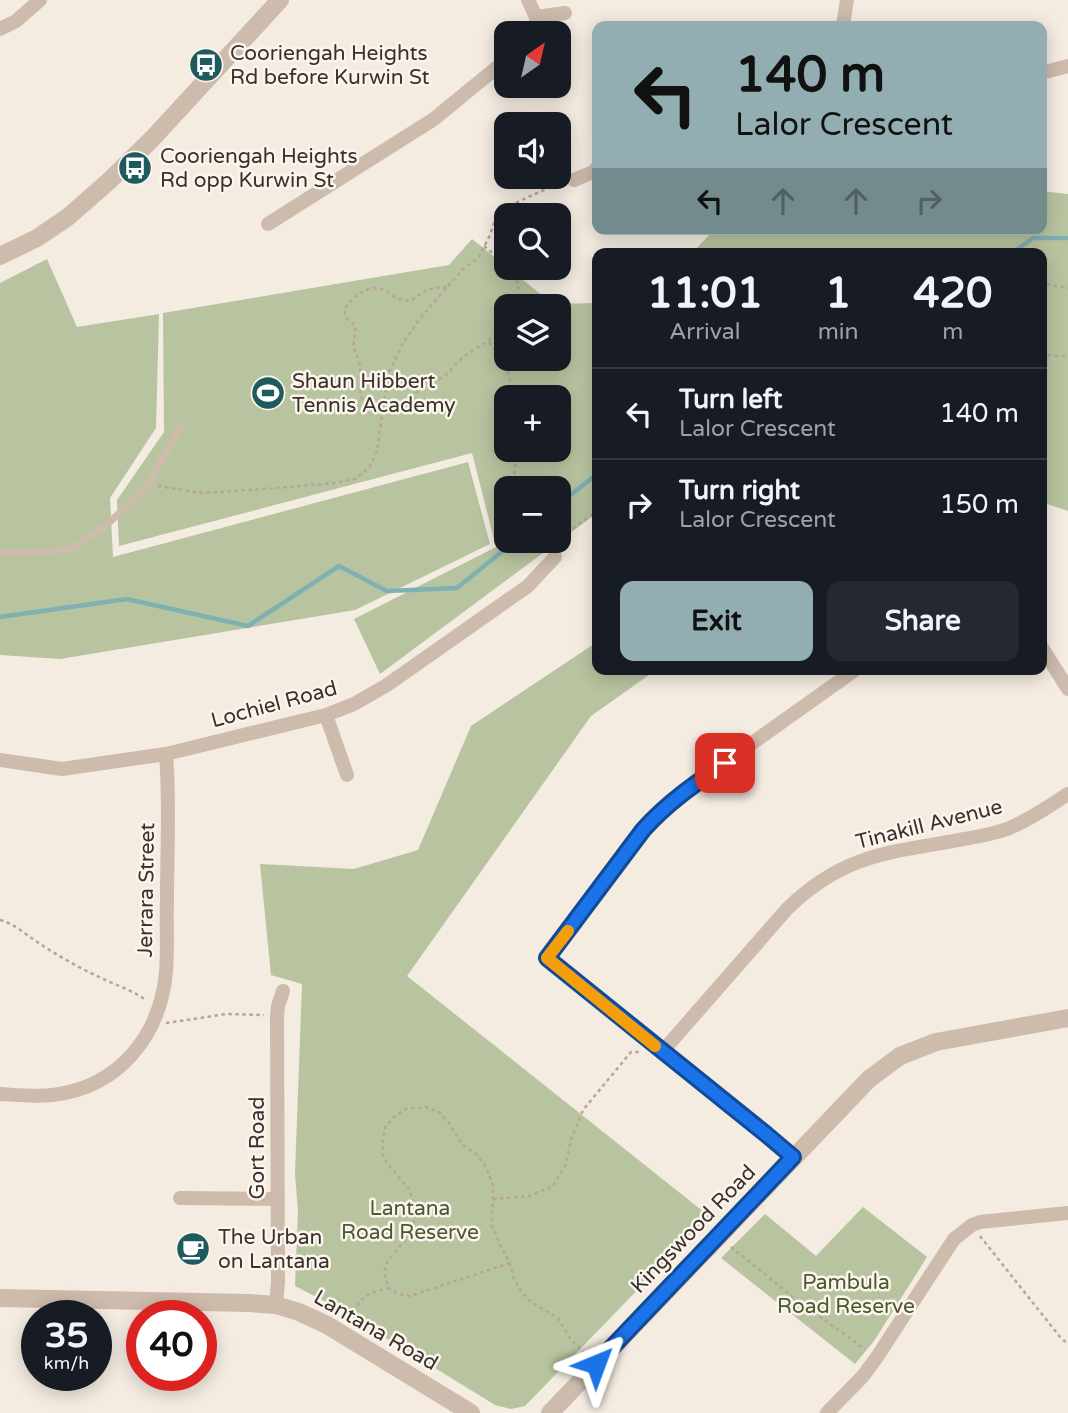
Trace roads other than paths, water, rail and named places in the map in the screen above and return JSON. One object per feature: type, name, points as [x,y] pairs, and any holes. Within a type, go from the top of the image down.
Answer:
[{"type":"street","points":[[0,29],[16,21],[40,0]]},
{"type":"street","points":[[0,256],[37,238],[109,181],[152,139],[281,0]]},
{"type":"street","points":[[528,0],[536,21]]},
{"type":"street","points":[[844,21],[847,0]]},
{"type":"street","points":[[536,17],[565,13]]},
{"type":"street","points":[[1047,71],[1068,66]]},
{"type":"street","points":[[268,224],[434,119],[494,70]]},
{"type":"street","points":[[574,180],[592,172]]},
{"type":"street","name":"Lochiel Road","points":[[0,760],[62,769],[166,754],[326,715],[354,704],[387,685],[528,586],[555,557]]},
{"type":"street","points":[[1047,656],[1068,689]]},
{"type":"street","points":[[793,1157],[547,958],[658,813],[675,798],[848,675]]},
{"type":"street","points":[[326,715],[347,775]]},
{"type":"street","name":"Jerrara Street","points":[[0,1094],[52,1095],[90,1085],[125,1064],[152,1025],[159,1007],[166,972],[166,754]]},
{"type":"street","name":"Tinakill Avenue","points":[[662,1052],[786,909],[822,880],[842,868],[879,855],[1008,829],[1068,794]]},
{"type":"street","name":"Gort Road","points":[[276,1305],[277,1016],[283,991]]},
{"type":"street","name":"Kingswood Road","points":[[550,1413],[869,1079],[900,1056],[936,1042],[1068,1018]]},
{"type":"street","points":[[180,1198],[278,1199]]},
{"type":"street","points":[[827,1413],[863,1376],[877,1357],[954,1239],[980,1222],[1068,1213]]},
{"type":"street","name":"Lantana Road","points":[[0,1297],[276,1305],[299,1312],[341,1332],[471,1413]]},
{"type":"lane","points":[[0,553],[72,549],[111,521],[148,485],[181,426]]},
{"type":"waterway","points":[[1019,248],[1033,238],[1068,238]]},
{"type":"waterway","points":[[571,495],[592,478]]},
{"type":"waterway","points":[[0,617],[127,599],[248,626],[339,566],[387,591],[457,588],[500,553]]},
{"type":"place","name":"Cooriengah Heights Rd before Kurwin St","points":[[206,65]]},
{"type":"place","name":"Cooriengah Heights Rd opp Kurwin St","points":[[135,168]]},
{"type":"place","name":"Shaun Hibbert Tennis Academy","points":[[268,393]]},
{"type":"place","name":"The Urban on Lantana","points":[[193,1249]]},
{"type":"park label","name":"Lantana Road Reserve","points":[[410,1220]]},
{"type":"park label","name":"Pambula Road Reserve","points":[[846,1294]]}]
